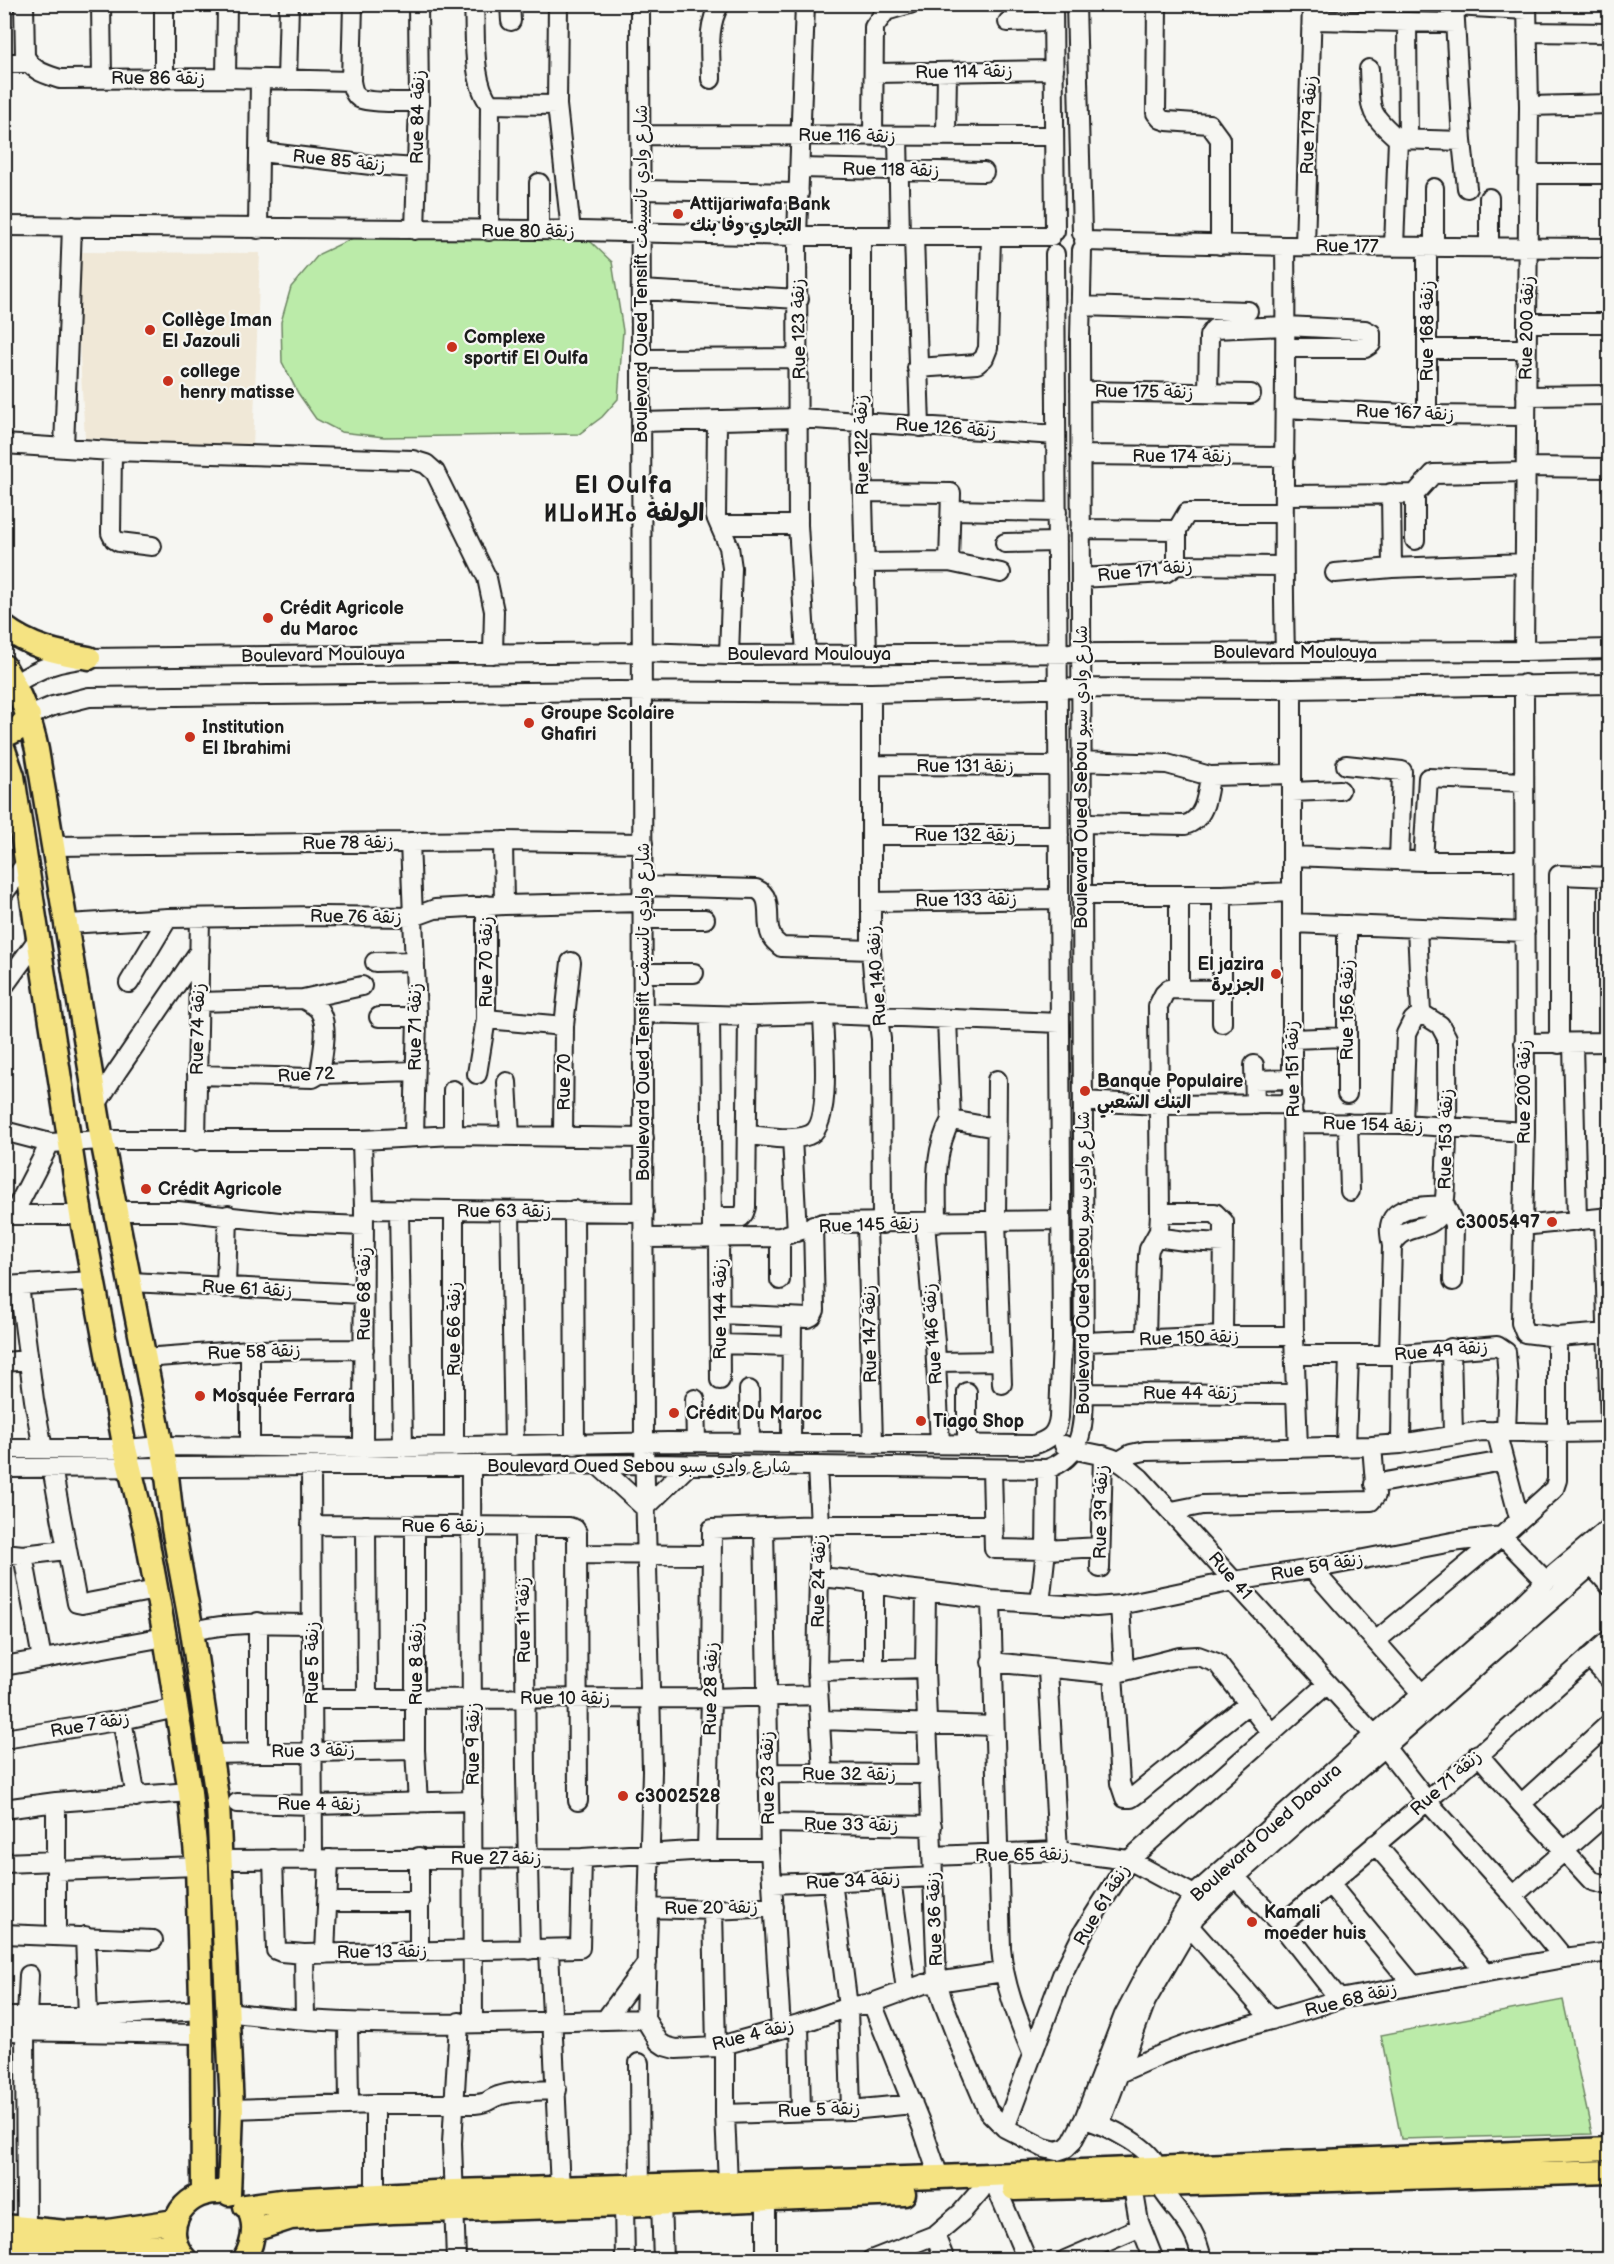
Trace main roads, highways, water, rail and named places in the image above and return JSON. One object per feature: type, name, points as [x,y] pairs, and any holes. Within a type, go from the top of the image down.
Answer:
[{"type":"main road","points":[[4,627],[39,648],[89,658]]},
{"type":"main road","points":[[8,683],[29,716],[37,750],[68,924],[102,1140],[164,1457],[173,1528],[192,1631],[218,1804],[237,2200],[250,2213],[254,2230],[248,2253],[244,2259]]},
{"type":"main road","points":[[4,735],[17,730],[29,716]]},
{"type":"main road","points":[[4,750],[14,776],[11,805],[26,863],[38,939],[60,1142],[81,1215],[127,1458],[146,1533],[190,1792],[197,1866],[203,2194]]},
{"type":"main road","points":[[4,2246],[54,2256],[119,2251],[181,2252],[174,2237],[175,2221],[181,2209],[190,2199],[203,2194],[237,2200],[375,2196],[453,2201],[766,2199],[1133,2187],[1158,2177],[1610,2149]]},
{"type":"main road","points":[[254,2230],[291,2218],[560,2189],[641,2199],[728,2183],[939,2177],[1610,2172]]},
{"type":"main road","points":[[15,2228],[66,2232],[108,2231],[175,2221]]},
{"type":"place","name":"Attijariwafa Bank التجاري وفا بنك","points":[[678,214]]},
{"type":"place","name":"Collège Iman El Jazouli","points":[[150,330]]},
{"type":"place","name":"Complexe sportif El Oulfa","points":[[452,347]]},
{"type":"place","name":"college henry matisse","points":[[168,381]]},
{"type":"place","name":"Crédit Agricole du Maroc","points":[[268,618]]},
{"type":"place","name":"Groupe Scolaire Ghafiri","points":[[529,723]]},
{"type":"place","name":"Institution El Ibrahimi","points":[[190,737]]},
{"type":"place","name":"El jazira الجزيرة","points":[[1276,974]]},
{"type":"place","name":"Banque Populaire البنك الشعبي","points":[[1085,1091]]},
{"type":"place","name":"Crédit Agricole","points":[[146,1189]]},
{"type":"place","name":"c3005497","points":[[1552,1222]]},
{"type":"place","name":"Mosquée Ferrara","points":[[200,1396]]},
{"type":"place","name":"Crédit Du Maroc","points":[[674,1413]]},
{"type":"place","name":"Tiago Shop","points":[[921,1421]]},
{"type":"place","name":"c3002528","points":[[623,1796]]},
{"type":"place","name":"Kamali moeder huis","points":[[1252,1922]]},
{"type":"district","name":"El Oulfa ⵍⵡⴰⵍⴼⴰ الولفة","points":[[624,499]]}]
